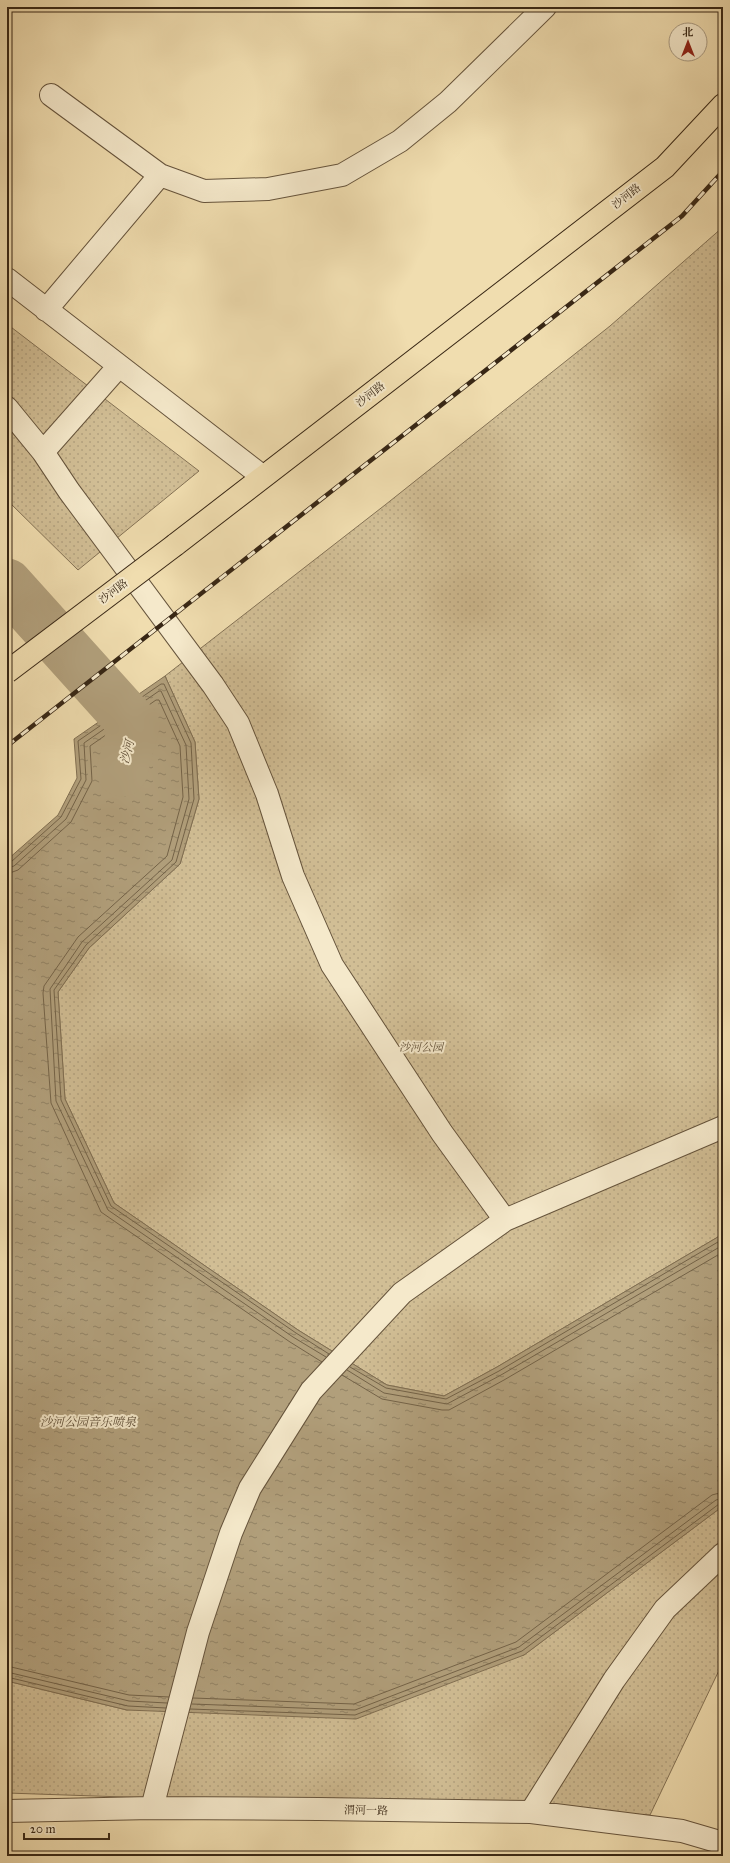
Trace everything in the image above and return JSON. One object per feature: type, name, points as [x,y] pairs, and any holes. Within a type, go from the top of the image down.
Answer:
[{"type":"main road","name":"沙河路","points":[[7,672],[175,545],[262,476],[665,167],[723,105]]},
{"type":"street","points":[[51,95],[160,175],[204,191],[268,189],[342,175],[400,141],[448,102],[545,7]]},
{"type":"street","points":[[46,310],[160,175]]},
{"type":"street","points":[[7,279],[262,476]]},
{"type":"street","points":[[43,452],[119,366]]},
{"type":"street","points":[[7,408],[43,452],[69,491],[213,685],[238,723],[267,794],[293,876],[332,965],[442,1133],[505,1220]]},
{"type":"street","points":[[152,1808],[198,1632],[230,1533],[250,1488],[311,1391],[402,1293],[505,1220],[723,1127]]},
{"type":"street","points":[[531,1812],[614,1680],[665,1609],[723,1554]]},
{"type":"street","name":"渭河一路","points":[[7,1810],[152,1808],[531,1812],[682,1831],[723,1843]]},
{"type":"green space","name":"沙河公园","points":[[723,227],[723,1234],[497,1367],[444,1396],[387,1385],[298,1330],[114,1203],[65,1099],[58,992],[89,948],[180,864],[199,799],[195,742],[165,676],[385,505],[610,326]]},
{"type":"green space","points":[[7,324],[199,471],[78,570],[7,500]]},
{"type":"green space","points":[[723,1506],[723,1662],[650,1815],[7,1793],[7,1681],[127,1710],[524,1655]]},
{"type":"water","name":"沙河公园音乐喷泉","points":[[165,676],[195,742],[199,799],[180,864],[89,948],[58,992],[65,1099],[114,1203],[298,1330],[387,1385],[444,1396],[497,1367],[723,1234],[723,1506],[524,1655],[356,1719],[127,1710],[7,1681],[7,860],[58,815],[77,778],[74,739]]},
{"type":"waterway","name":"沙河","points":[[7,584],[134,725],[122,771]]},
{"type":"railway","points":[[7,746],[682,216],[723,171]]}]
